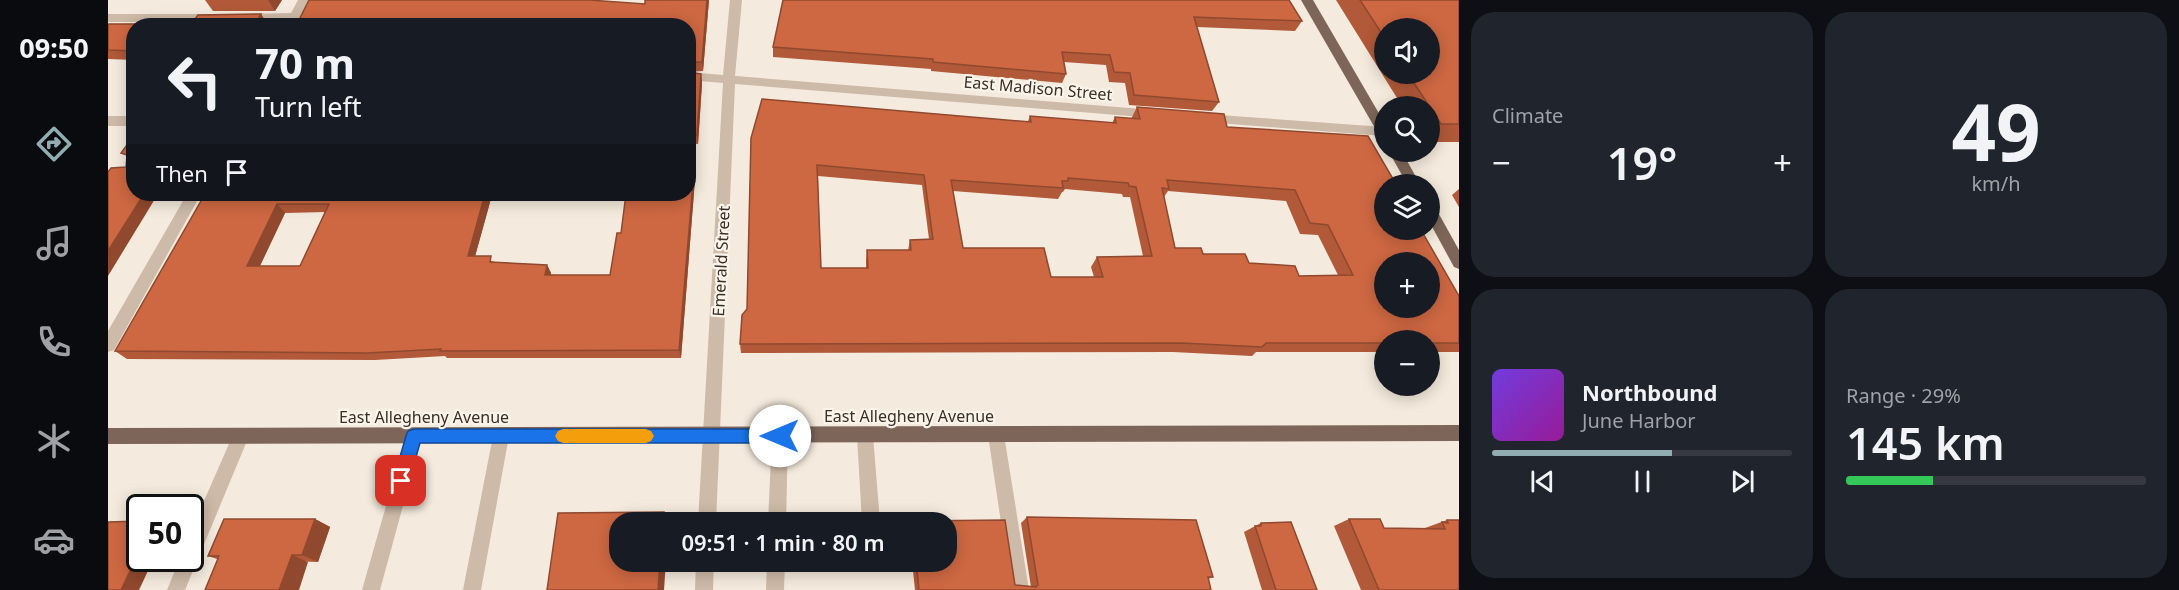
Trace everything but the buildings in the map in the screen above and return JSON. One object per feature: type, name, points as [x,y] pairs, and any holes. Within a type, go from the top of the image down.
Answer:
[{"type":"main road","points":[[1307,0],[1374,115]]},
{"type":"main road","points":[[1440,229],[1459,263]]},
{"type":"main road","name":"East Allegheny Avenue","points":[[108,436],[1459,433]]},
{"type":"street","points":[[294,18],[304,0]]},
{"type":"street","name":"Emerald Street","points":[[707,512],[729,79],[736,0]]},
{"type":"street","points":[[108,18],[227,18]]},
{"type":"street","name":"East Madison Street","points":[[696,77],[1170,115]]},
{"type":"street","points":[[1194,117],[1374,131]]},
{"type":"street","points":[[108,121],[126,121]]},
{"type":"street","points":[[108,345],[190,201]]},
{"type":"street","points":[[996,435],[1020,590]]},
{"type":"street","points":[[204,524],[241,436]]},
{"type":"street","points":[[371,590],[414,436]]},
{"type":"street","points":[[472,590],[501,436]]},
{"type":"street","points":[[777,512],[780,436]]},
{"type":"street","points":[[865,436],[870,512]]},
{"type":"street","points":[[176,590],[184,572]]},
{"type":"street","points":[[704,590],[705,572]]},
{"type":"street","points":[[775,590],[776,572]]},
{"type":"slow traffic","points":[[563,436],[646,436]]},
{"type":"route","points":[[401,481],[414,436],[780,436]]}]
